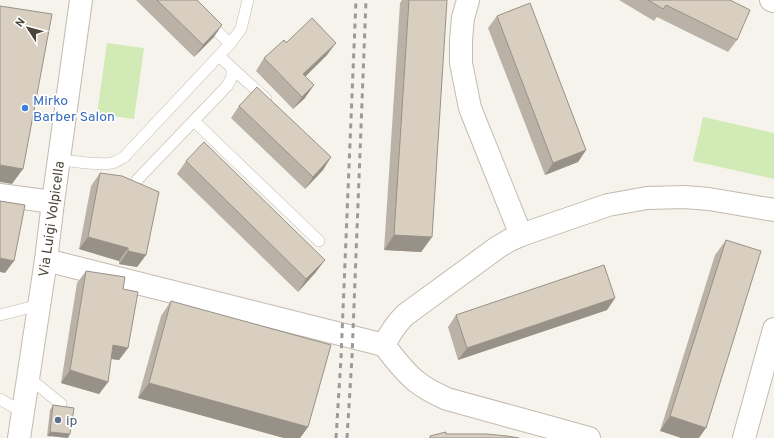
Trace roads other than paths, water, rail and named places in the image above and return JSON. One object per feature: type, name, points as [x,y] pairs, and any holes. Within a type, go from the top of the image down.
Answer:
[{"type":"street","name":"Via Luigi Volpicella","points":[[19,438],[46,260],[81,0]]},
{"type":"street","points":[[468,0],[463,18],[461,63],[470,108],[521,235]]},
{"type":"street","points":[[770,0],[774,1]]},
{"type":"street","points":[[0,195],[53,202]]},
{"type":"street","points":[[384,344],[398,322],[405,316],[498,247],[521,235],[608,205],[647,198],[684,197],[738,203],[774,210]]},
{"type":"street","points":[[46,260],[384,344],[402,369],[431,392],[447,399],[589,438]]},
{"type":"street","points":[[744,438],[774,329]]},
{"type":"lane","points":[[186,0],[230,44]]},
{"type":"lane","points":[[60,160],[103,164],[112,163],[124,157],[230,44],[241,29],[248,0]]},
{"type":"lane","points":[[219,56],[273,105]]},
{"type":"lane","points":[[137,180],[227,86],[232,77],[232,68]]},
{"type":"lane","points":[[194,121],[319,241]]},
{"type":"lane","points":[[0,315],[39,305]]},
{"type":"lane","points":[[28,377],[61,404],[55,438]]},
{"type":"lane","points":[[0,399],[22,412]]},
{"type":"railway","points":[[336,438],[341,358],[356,0]]},
{"type":"railway","points":[[347,438],[352,357],[366,0]]},
{"type":"place","name":"Mirko Barber Salon","points":[[25,108]]},
{"type":"place","name":"ip","points":[[58,420]]}]
